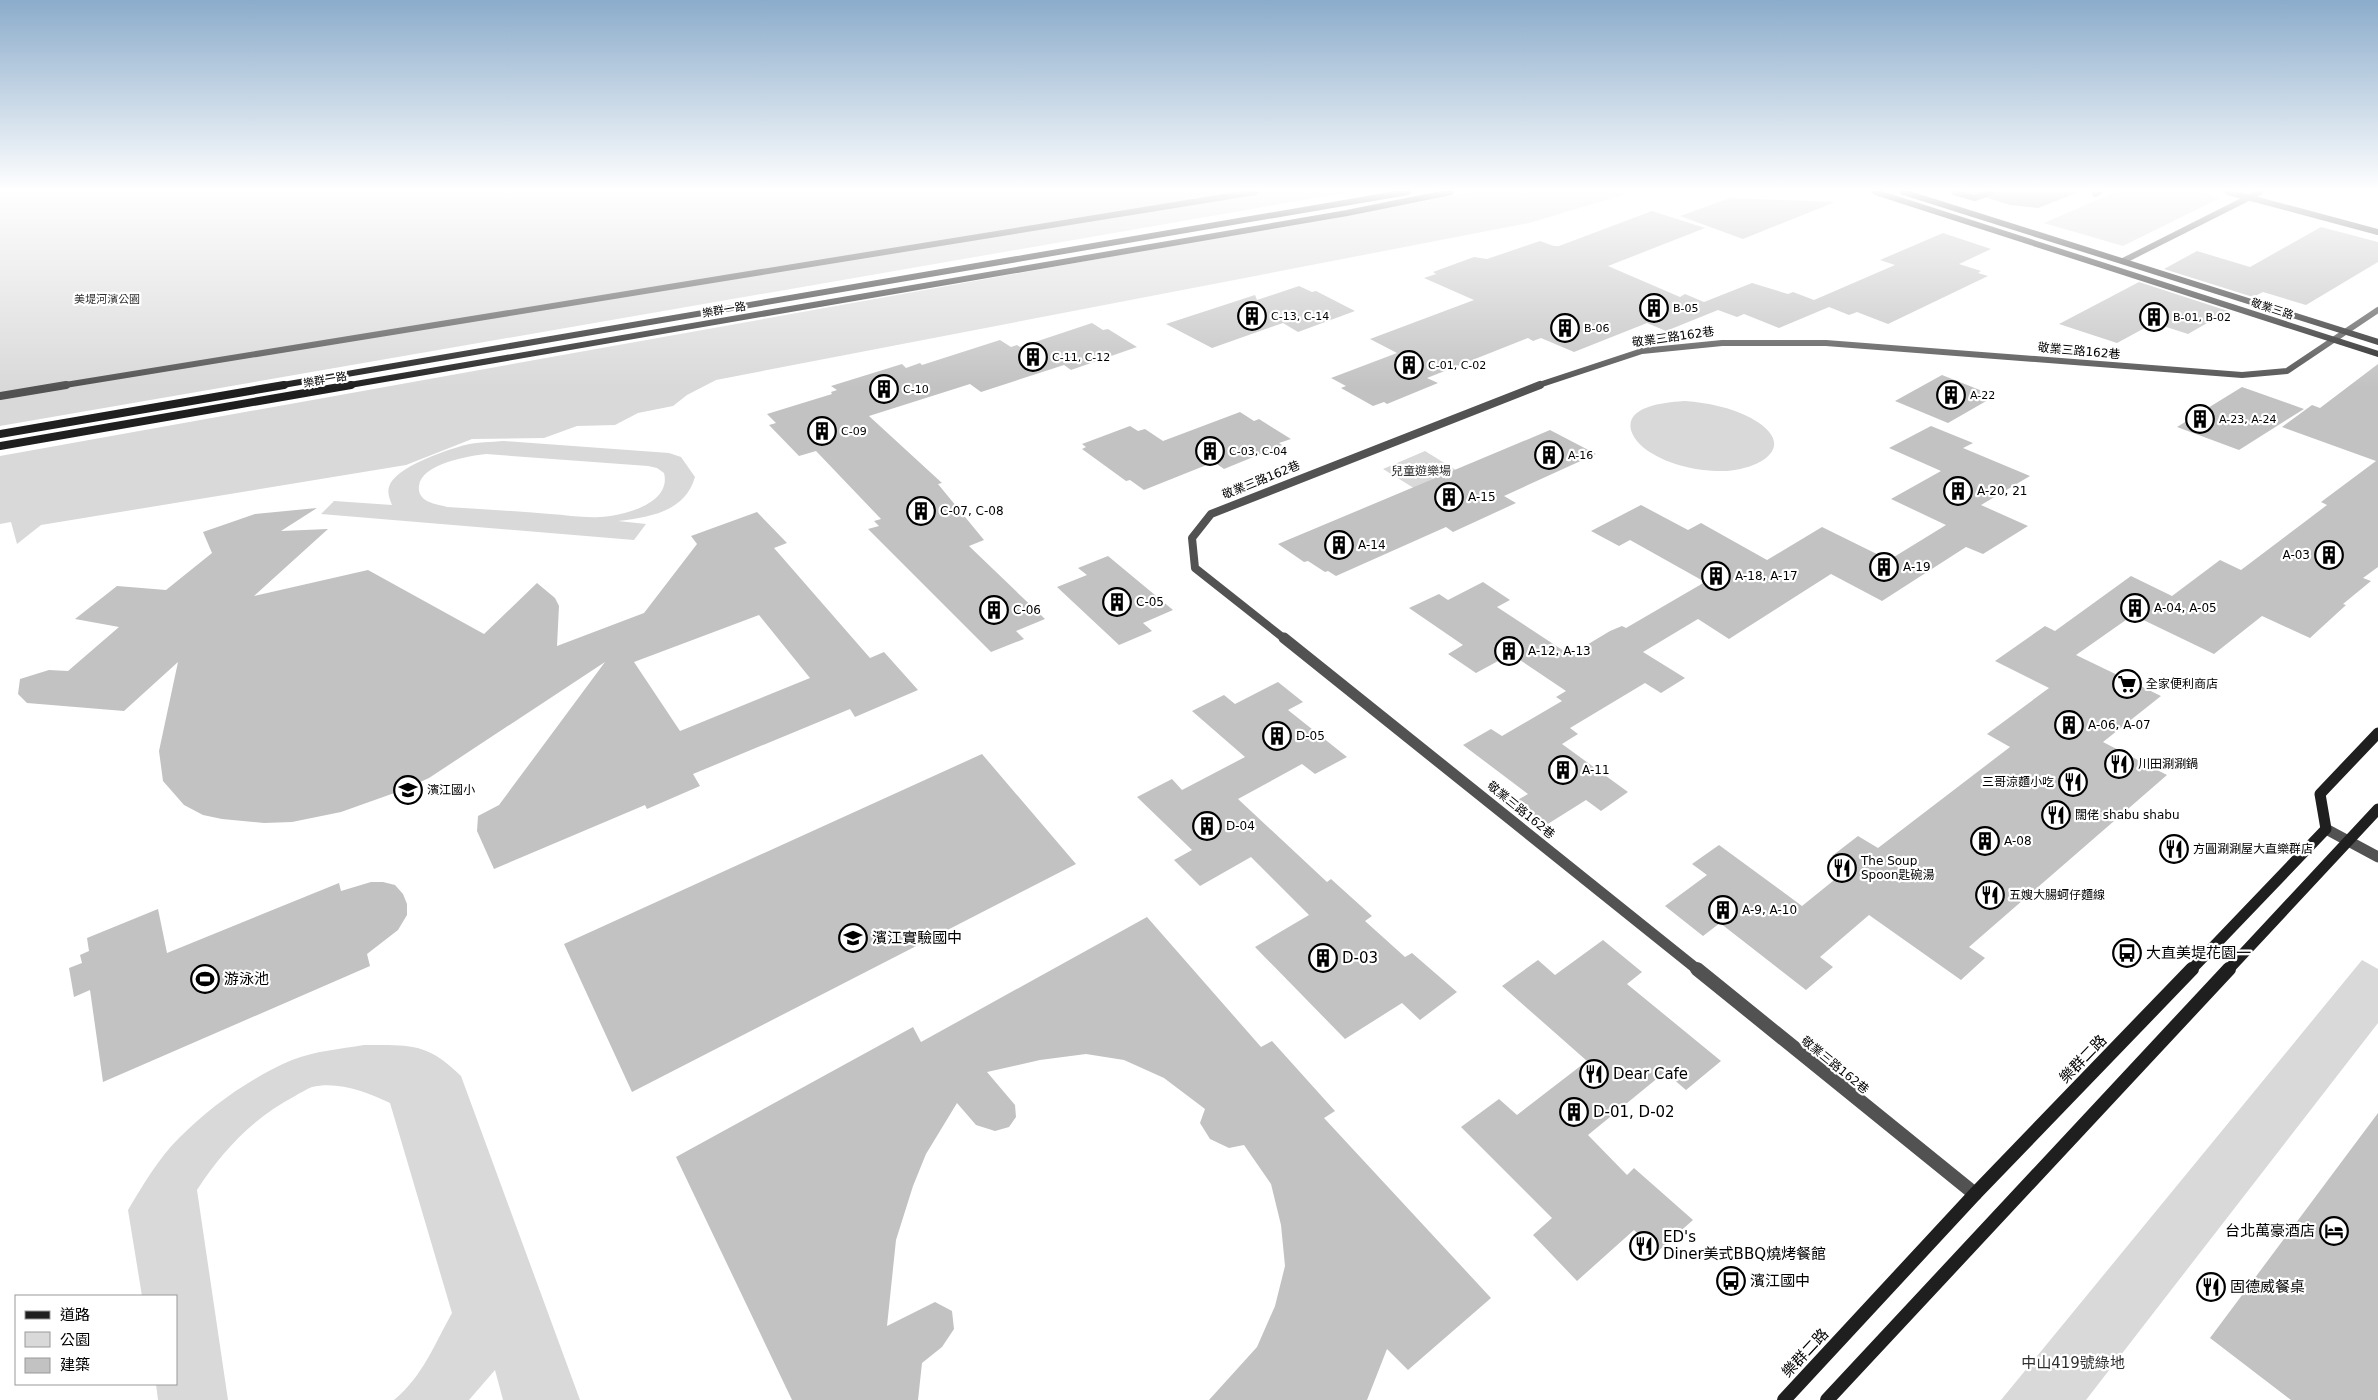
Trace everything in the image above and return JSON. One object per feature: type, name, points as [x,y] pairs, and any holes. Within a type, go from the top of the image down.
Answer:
[{"type":"main road","name":"樂群一路","points":[[0,434],[1028,257]]},
{"type":"main road","name":"樂群一路","points":[[0,446],[1087,257]]},
{"type":"main road","name":"敬業三路","points":[[2079,257],[2378,354]]},
{"type":"main road","name":"敬業三路","points":[[2111,257],[2378,342]]},
{"type":"main road","points":[[2326,829],[2320,794],[2378,733]]},
{"type":"main road","points":[[1827,1400],[2346,841],[2378,809]]},
{"type":"main road","name":"樂群二路","points":[[1784,1400],[1975,1194],[2326,829]]},
{"type":"street","points":[[0,396],[852,257]]},
{"type":"street","points":[[2123,261],[2130,257]]},
{"type":"street","name":"敬業三路162巷","points":[[1975,1194],[1492,803],[1195,568],[1192,538],[1211,514],[1541,383],[1642,351],[1722,343],[1826,343],[2242,375],[2287,371],[2378,310]]},
{"type":"street","points":[[2326,829],[2378,857]]},
{"type":"green space","name":"美堤河濱公園","points":[[0,257],[973,257],[0,426]]},
{"type":"green space","points":[[1107,257],[1351,257],[716,380],[687,395],[673,406],[638,413],[615,425],[577,426],[544,438],[472,439],[406,465],[41,525],[17,544],[11,522],[0,524],[0,456]]},
{"type":"green space","points":[[1685,401],[1719,406],[1751,418],[1765,428],[1772,437],[1774,445],[1771,453],[1764,460],[1741,469],[1716,471],[1694,469],[1662,459],[1638,442],[1631,430],[1631,422],[1635,415],[1641,410],[1659,404]]},
{"type":"green space","points":[[504,441],[669,453],[681,457],[695,477],[690,489],[683,498],[665,511],[654,515],[618,521],[646,524],[634,540],[321,514],[334,501],[392,505],[388,489],[393,480],[410,466],[434,455],[465,445]],"holes":[[[486,454],[657,468],[664,473],[664,484],[660,493],[653,500],[632,511],[609,516],[581,517],[447,507],[424,499],[419,491],[422,478],[436,467],[457,459]]]},
{"type":"green space","name":"兒童遊樂場","points":[[1425,451],[1459,472],[1417,490],[1383,469]]},
{"type":"green space","name":"中山419號綠地","points":[[2362,960],[2378,969],[2378,1023],[2086,1400],[2001,1400]]},
{"type":"green space","points":[[364,1045],[406,1046],[427,1051],[438,1057],[461,1076],[580,1400],[503,1400],[495,1370],[469,1400],[394,1400],[413,1381],[452,1313],[390,1103],[372,1095],[332,1085],[312,1087],[265,1114],[228,1149],[197,1190],[228,1400],[158,1400],[156,1385],[178,1385],[178,1295],[142,1295],[128,1210],[151,1172],[171,1146],[204,1115],[261,1075],[292,1060],[319,1052]]},
{"type":"building","points":[[1473,257],[1487,259],[1492,257],[1630,257],[1608,266],[1680,297],[1685,294],[1704,302],[1752,283],[1788,294],[1793,292],[1814,300],[1895,265],[1880,260],[1886,257],[1973,257],[1959,264],[1981,271],[1978,273],[1988,276],[1888,324],[1857,312],[1849,315],[1829,307],[1779,328],[1744,314],[1737,317],[1718,310],[1666,331],[1647,323],[1574,352],[1541,338],[1533,341],[1528,338],[1427,378],[1438,383],[1387,404],[1384,402],[1373,406],[1341,388],[1346,386],[1331,378],[1397,353],[1370,339],[1474,300],[1424,278],[1436,274],[1433,272]]},
{"type":"building","points":[[2185,257],[2218,257],[2250,267],[2267,257],[2378,257],[2378,262],[2306,305],[2263,292],[2253,297],[2164,269]]},
{"type":"building","name":"B-01, B-02","points":[[2139,282],[2228,311],[2188,334],[2154,323],[2117,343],[2059,324]]},
{"type":"building","name":"C-13, C-14","points":[[1299,286],[1312,292],[1316,291],[1355,311],[1298,332],[1283,323],[1212,348],[1166,324],[1255,295],[1257,300]]},
{"type":"building","points":[[1092,323],[1103,330],[1108,329],[1137,347],[1071,370],[1064,365],[981,392],[970,384],[869,416],[942,483],[938,484],[984,540],[969,546],[1045,619],[1016,631],[1024,639],[991,652],[868,529],[879,526],[874,521],[881,519],[816,451],[799,456],[769,425],[776,423],[767,414],[832,394],[831,392],[837,390],[831,386],[902,364],[906,368],[920,363],[922,365],[1000,340],[1011,347],[1017,345],[1020,347]]},
{"type":"building","points":[[2378,364],[2378,567],[2363,578],[2371,581],[2343,604],[2346,605],[2310,638],[2262,616],[2214,654],[2133,615],[2076,655],[2161,696],[2103,742],[2167,775],[1969,947],[1985,958],[1961,980],[1869,915],[1820,957],[1833,967],[1806,990],[1720,923],[1703,936],[1665,906],[1707,875],[1692,864],[1719,845],[1802,906],[1849,868],[1832,856],[1858,836],[1878,848],[2010,747],[1987,734],[2049,688],[1995,661],[2045,626],[2055,631],[2131,576],[2172,596],[2220,560],[2241,570],[2327,505],[2321,502],[2376,461],[2282,427],[2312,405],[2320,408]]},
{"type":"building","name":"A-22","points":[[1942,375],[1995,396],[1948,423],[1895,401]]},
{"type":"building","points":[[2242,387],[2304,409],[2239,450],[2177,427]]},
{"type":"building","name":"C-03, C-04","points":[[1240,412],[1254,421],[1259,419],[1291,439],[1279,443],[1282,445],[1224,469],[1214,462],[1144,490],[1130,480],[1126,481],[1082,449],[1086,447],[1082,444],[1130,426],[1138,431],[1145,429],[1163,441]]},
{"type":"building","points":[[1931,426],[1973,443],[1963,448],[2030,476],[1981,505],[2028,526],[1983,554],[1966,547],[1882,601],[1831,574],[1729,639],[1698,619],[1643,652],[1685,678],[1661,693],[1645,683],[1570,728],[1578,734],[1562,744],[1628,792],[1601,811],[1586,800],[1543,827],[1512,803],[1528,794],[1463,745],[1491,729],[1502,736],[1562,701],[1556,697],[1566,691],[1511,654],[1476,673],[1448,654],[1463,645],[1409,608],[1439,594],[1448,600],[1483,582],[1510,600],[1497,607],[1570,655],[1610,631],[1622,626],[1626,628],[1705,582],[1630,540],[1619,546],[1591,531],[1641,505],[1688,530],[1701,523],[1767,560],[1822,527],[1889,560],[1946,525],[1891,499],[1941,471],[1889,448]]},
{"type":"building","points":[[1550,430],[1596,454],[1504,496],[1516,503],[1453,532],[1446,527],[1336,576],[1328,571],[1325,572],[1308,561],[1304,562],[1278,544]]},
{"type":"building","points":[[317,508],[281,531],[328,529],[254,596],[368,570],[484,634],[537,583],[555,598],[559,606],[557,646],[644,613],[697,544],[691,536],[757,512],[787,543],[774,548],[870,658],[884,652],[918,690],[855,717],[850,709],[693,774],[700,786],[647,809],[645,805],[494,869],[477,831],[478,816],[499,805],[605,662],[429,778],[400,791],[341,812],[292,822],[264,823],[203,815],[184,805],[163,781],[159,751],[178,662],[124,711],[27,703],[18,694],[20,679],[49,670],[68,671],[119,627],[75,619],[117,586],[166,590],[212,553],[203,532],[255,514]],"holes":[[[759,615],[810,678],[680,731],[634,662]]]},
{"type":"building","name":"C-05","points":[[1108,556],[1173,610],[1143,623],[1152,631],[1119,645],[1057,587],[1087,575],[1078,568]]},
{"type":"building","points":[[1278,682],[1303,702],[1288,710],[1347,757],[1315,774],[1302,764],[1238,799],[1327,882],[1331,879],[1372,916],[1365,921],[1405,957],[1412,953],[1457,992],[1420,1020],[1402,1003],[1345,1039],[1255,947],[1309,915],[1251,857],[1200,886],[1174,860],[1192,850],[1137,797],[1172,779],[1182,790],[1245,757],[1192,711],[1224,695],[1235,704]]},
{"type":"building","points":[[982,754],[1076,864],[632,1092],[564,944]]},
{"type":"building","name":"游泳池","points":[[371,882],[395,885],[403,894],[407,904],[407,915],[398,930],[367,954],[370,966],[103,1082],[90,990],[74,997],[69,968],[82,963],[80,955],[89,951],[87,938],[158,909],[167,953],[339,883],[341,891]]},
{"type":"building","points":[[1147,917],[1261,1047],[1272,1041],[1335,1111],[1324,1118],[1491,1298],[1408,1370],[1387,1349],[1367,1400],[1209,1400],[1257,1347],[1275,1306],[1285,1266],[1281,1225],[1271,1184],[1244,1145],[1229,1148],[1210,1139],[1200,1123],[1205,1109],[1164,1078],[1124,1060],[1086,1054],[1040,1060],[987,1072],[1015,1105],[1016,1117],[1009,1127],[995,1131],[976,1125],[957,1103],[926,1154],[913,1186],[896,1240],[887,1326],[935,1302],[952,1311],[954,1329],[942,1347],[922,1363],[918,1400],[792,1400],[676,1157],[913,1027],[921,1042]]},
{"type":"building","name":"D-01, D-02","points":[[1603,940],[1642,972],[1627,984],[1721,1061],[1686,1090],[1665,1072],[1588,1135],[1627,1175],[1634,1168],[1693,1220],[1657,1252],[1634,1230],[1577,1281],[1533,1235],[1552,1218],[1461,1127],[1499,1099],[1517,1115],[1587,1061],[1502,986],[1538,960],[1555,975]]},
{"type":"building","name":"台北萬豪酒店","points":[[2378,1113],[2378,1400],[2291,1400],[2210,1338]]},
{"type":"place","name":"B-05","points":[[1654,308]]},
{"type":"place","name":"C-13, C-14","points":[[1252,316]]},
{"type":"place","name":"B-01, B-02","points":[[2154,317]]},
{"type":"place","name":"B-06","points":[[1565,328]]},
{"type":"place","name":"C-11, C-12","points":[[1033,357]]},
{"type":"place","name":"C-01, C-02","points":[[1409,365]]},
{"type":"place","name":"C-10","points":[[884,389]]},
{"type":"place","name":"A-22","points":[[1951,395]]},
{"type":"place","name":"A-23, A-24","points":[[2200,419]]},
{"type":"place","name":"C-09","points":[[822,431]]},
{"type":"place","name":"C-03, C-04","points":[[1210,451]]},
{"type":"place","name":"A-16","points":[[1549,455]]},
{"type":"place","name":"A-20, 21","points":[[1958,491]]},
{"type":"place","name":"A-15","points":[[1449,497]]},
{"type":"place","name":"C-07, C-08","points":[[921,511]]},
{"type":"place","name":"A-14","points":[[1339,545]]},
{"type":"place","name":"A-03","points":[[2329,555]]},
{"type":"place","name":"A-19","points":[[1884,567]]},
{"type":"place","name":"A-18, A-17","points":[[1716,576]]},
{"type":"place","name":"C-05","points":[[1117,602]]},
{"type":"place","name":"A-04, A-05","points":[[2135,608]]},
{"type":"place","name":"C-06","points":[[994,610]]},
{"type":"place","name":"A-12, A-13","points":[[1509,651]]},
{"type":"place","name":"全家便利商店","points":[[2127,684]]},
{"type":"place","name":"A-06, A-07","points":[[2069,725]]},
{"type":"place","name":"D-05","points":[[1277,736]]},
{"type":"place","name":"川田涮涮鍋","points":[[2119,764]]},
{"type":"place","name":"A-11","points":[[1563,770]]},
{"type":"place","name":"三哥涼麵小吃","points":[[2073,782]]},
{"type":"place","name":"濱江國小","points":[[408,790]]},
{"type":"place","name":"闊佬 shabu shabu","points":[[2056,815]]},
{"type":"place","name":"D-04","points":[[1207,826]]},
{"type":"place","name":"A-08","points":[[1985,841]]},
{"type":"place","name":"方圓涮涮屋大直樂群店","points":[[2174,849]]},
{"type":"place","name":"The Soup Spoon匙碗湯","points":[[1842,868]]},
{"type":"place","name":"五嫂大腸蚵仔麵線","points":[[1990,895]]},
{"type":"place","name":"A-9, A-10","points":[[1723,910]]},
{"type":"place","name":"濱江實驗國中","points":[[853,938]]},
{"type":"place","name":"大直美堤花園一","points":[[2127,953]]},
{"type":"place","name":"D-03","points":[[1323,958]]},
{"type":"place","name":"游泳池","points":[[205,979]]},
{"type":"place","name":"Dear Cafe","points":[[1594,1074]]},
{"type":"place","name":"D-01, D-02","points":[[1574,1112]]},
{"type":"place","name":"台北萬豪酒店","points":[[2334,1231]]},
{"type":"place","name":"ED's Diner美式BBQ燒烤餐館","points":[[1644,1246]]},
{"type":"place","name":"濱江國中","points":[[1731,1281]]},
{"type":"place","name":"固德威餐桌","points":[[2211,1287]]}]
